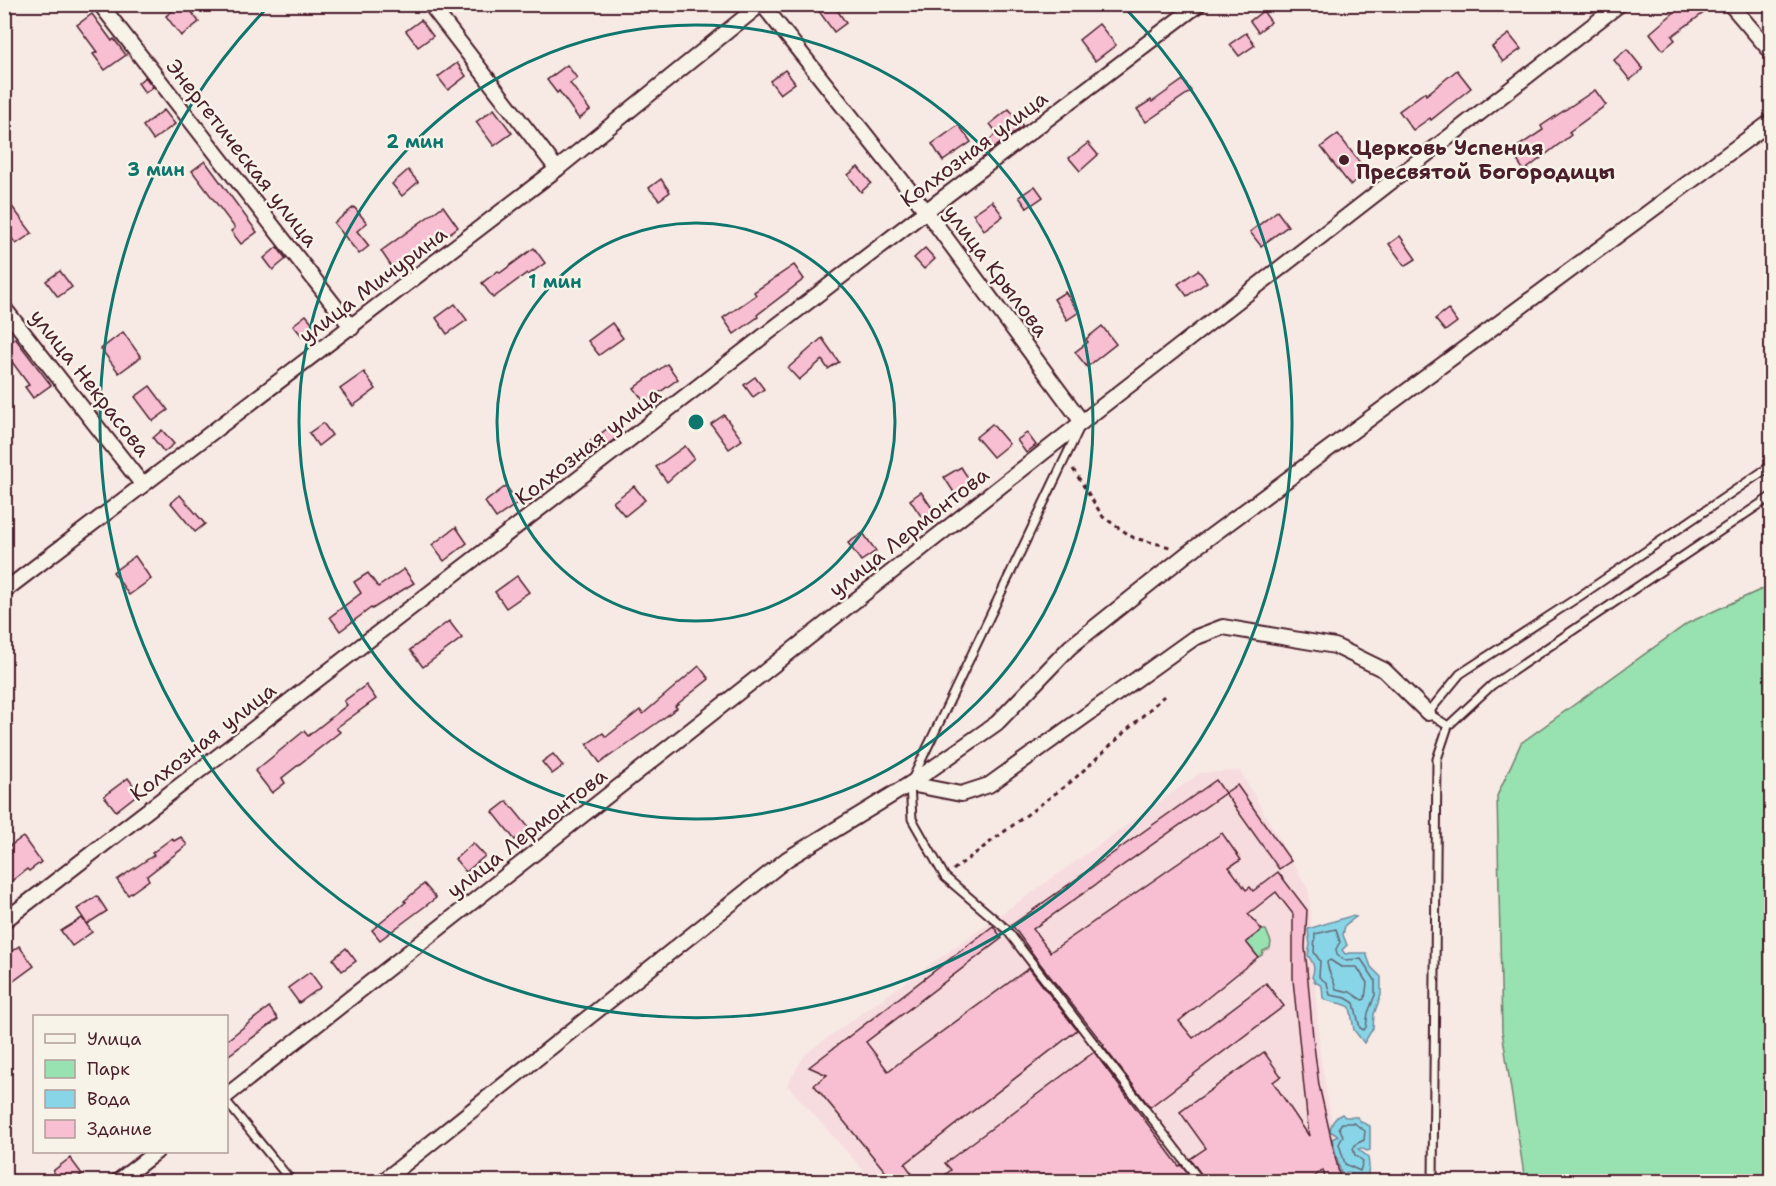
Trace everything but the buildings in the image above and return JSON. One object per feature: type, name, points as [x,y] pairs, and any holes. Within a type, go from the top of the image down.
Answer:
[{"type":"street","name":"Энергетическая улица","points":[[100,4],[352,328]]},
{"type":"street","points":[[430,4],[557,169]]},
{"type":"street","name":"улица Мичурина","points":[[4,591],[142,484],[352,328],[557,169],[762,4]]},
{"type":"street","name":"улица Крылова","points":[[762,4],[926,211],[1082,422]]},
{"type":"street","name":"Колхозная улица","points":[[4,921],[926,211],[1199,4]]},
{"type":"street","name":"улица Лермонтова","points":[[228,1094],[1082,422],[1620,4]]},
{"type":"street","points":[[1730,4],[1772,53]]},
{"type":"street","points":[[382,1182],[787,859],[910,784],[996,723],[1070,647],[1188,553],[1772,121]]},
{"type":"street","name":"улица Некрасова","points":[[4,308],[142,484]]},
{"type":"street","points":[[910,784],[961,794],[989,785],[1194,638],[1223,627],[1335,646],[1384,670],[1428,713]]},
{"type":"street","points":[[117,1182],[155,1153]]},
{"type":"lane","points":[[1082,422],[910,784],[912,819],[945,877],[1006,928],[1201,1182]]},
{"type":"lane","points":[[1448,726],[1428,713],[1460,674],[1580,596],[1772,465]]},
{"type":"lane","points":[[1433,1182],[1437,759],[1448,726],[1492,684],[1772,496]]},
{"type":"lane","points":[[228,1103],[292,1182]]},
{"type":"path","points":[[1066,457],[1102,517],[1134,538],[1188,553]]},
{"type":"path","points":[[945,877],[1072,781],[1164,696]]},
{"type":"shaded area","points":[[1240,771],[1309,891],[1320,1055],[1342,1181],[873,1181],[787,1085],[806,1053],[1200,773]]},
{"type":"green space","points":[[1771,585],[1771,1181],[1525,1181],[1502,1031],[1497,796],[1521,743],[1688,623]]},
{"type":"green space","points":[[1262,930],[1266,930],[1271,942],[1270,948],[1258,957],[1246,942]]},
{"type":"water","points":[[1351,916],[1356,917],[1345,925],[1343,935],[1347,945],[1342,950],[1345,954],[1366,953],[1371,967],[1381,977],[1381,995],[1374,1014],[1373,1028],[1364,1043],[1354,1030],[1350,1007],[1323,998],[1322,986],[1312,977],[1314,970],[1308,955],[1310,945],[1308,929]]},
{"type":"water","points":[[1342,1114],[1345,1117],[1357,1117],[1361,1122],[1370,1126],[1370,1150],[1358,1149],[1368,1157],[1367,1181],[1342,1181],[1353,1176],[1349,1172],[1341,1173],[1332,1139],[1338,1136],[1330,1131],[1334,1121]]},
{"type":"place","name":"Церковь Успения Пресвятой Богородицы","points":[[1344,160]]}]
